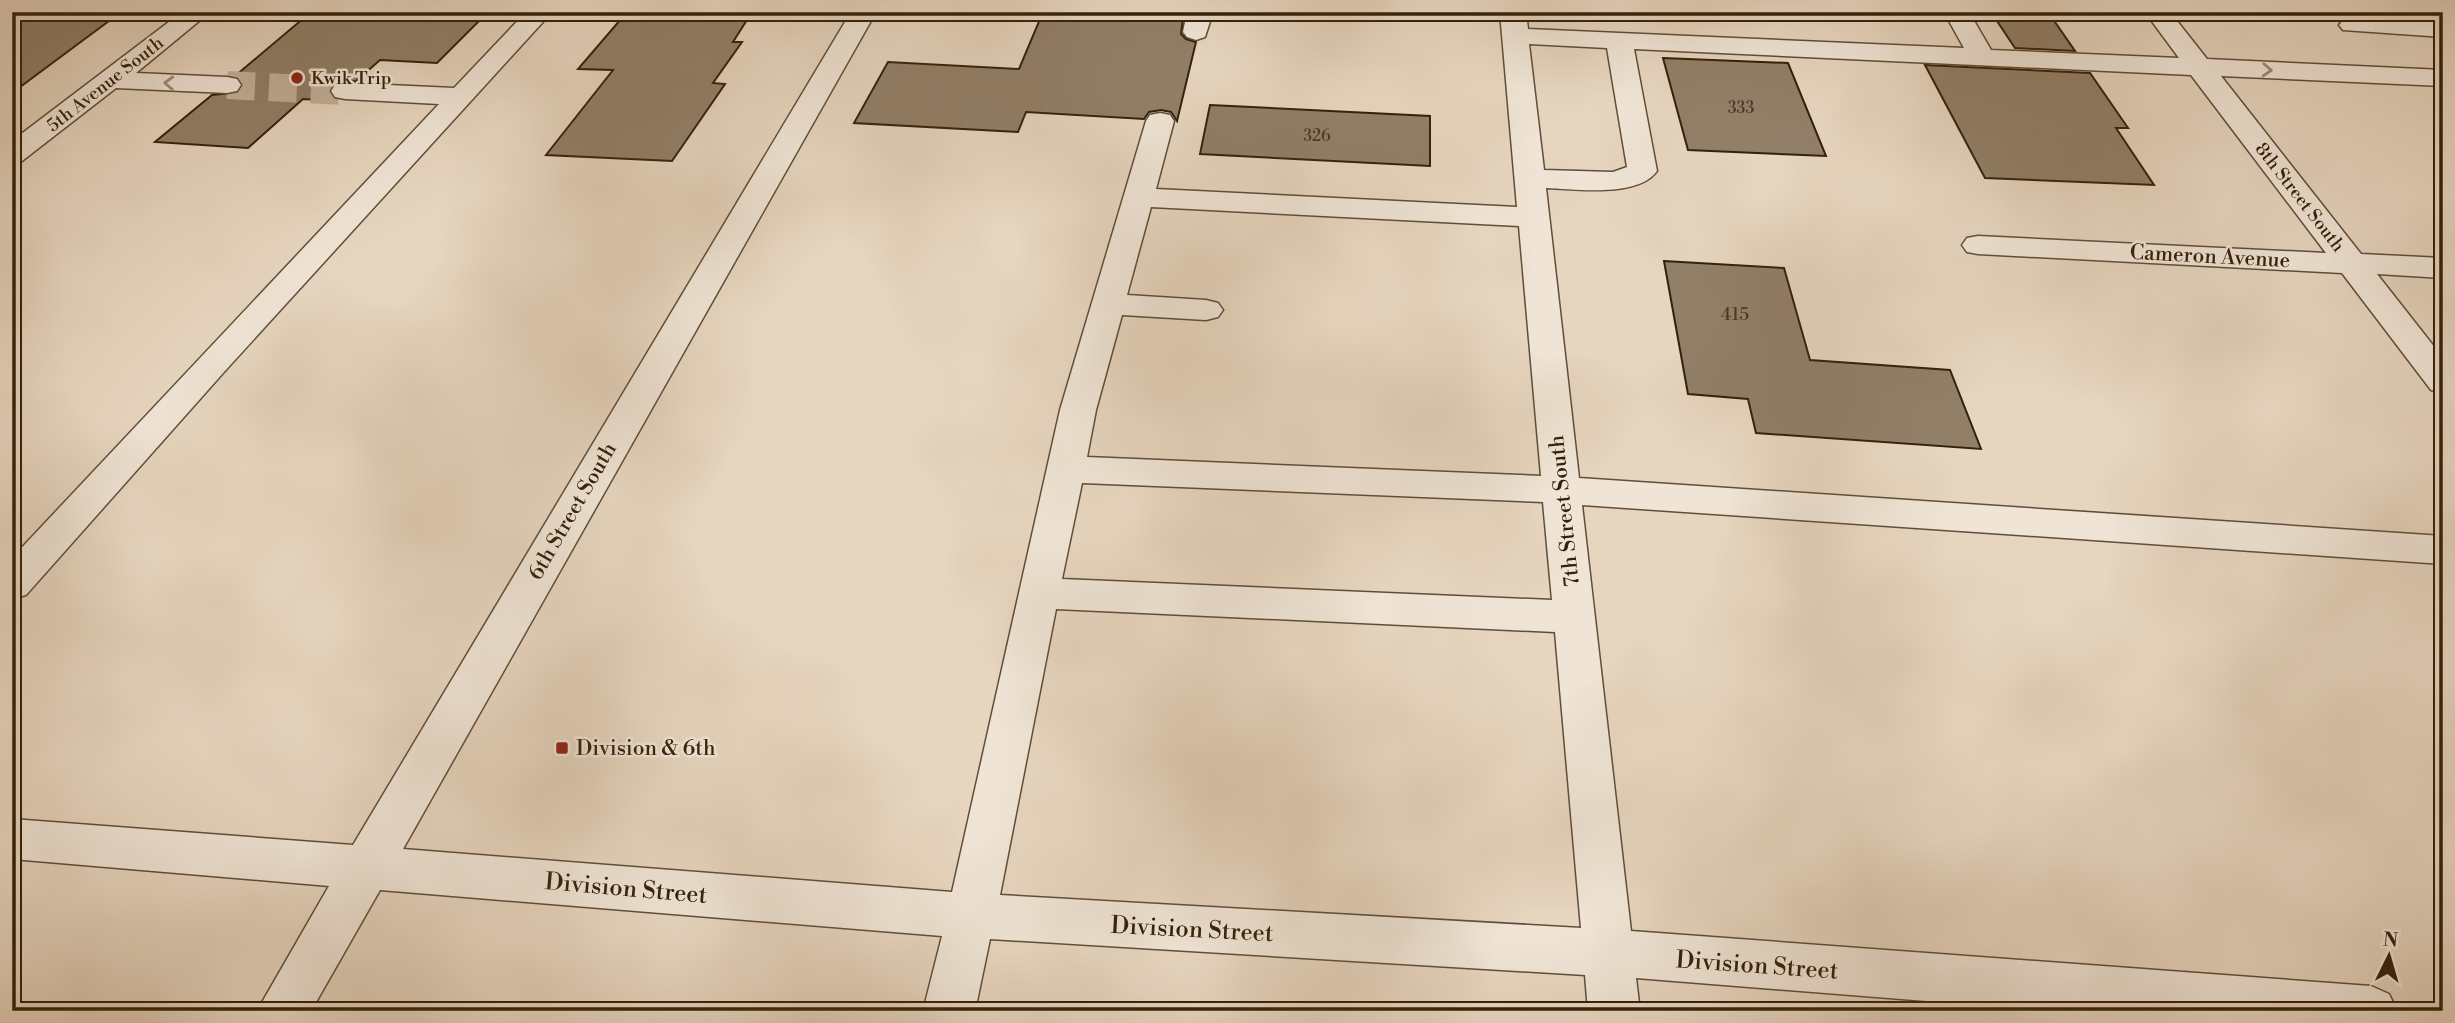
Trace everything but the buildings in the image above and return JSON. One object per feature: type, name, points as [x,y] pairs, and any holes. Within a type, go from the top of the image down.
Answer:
[{"type":"street","name":"5th Avenue South","points":[[13,155],[198,12]]},
{"type":"street","points":[[12,584],[221,354],[540,12]]},
{"type":"street","name":"6th Street South","points":[[283,1011],[863,12]]},
{"type":"street","points":[[1956,12],[1983,58]]},
{"type":"street","name":"8th Street South","points":[[2157,12],[2443,382]]},
{"type":"street","points":[[1514,24],[1619,41],[2443,78]]},
{"type":"street","name":"7th Street South","points":[[1514,24],[1614,1011]]},
{"type":"street","points":[[2352,25],[2443,29]]},
{"type":"street","points":[[1530,179],[1617,181],[1642,171],[1619,41]]},
{"type":"street","points":[[111,80],[227,85]]},
{"type":"street","points":[[345,91],[461,97]]},
{"type":"street","points":[[949,1011],[1078,410],[1160,121]]},
{"type":"street","points":[[1138,197],[1533,217]]},
{"type":"street","name":"Cameron Avenue","points":[[1978,245],[2443,268]]},
{"type":"street","points":[[1108,304],[1206,310]]},
{"type":"street","points":[[1065,468],[1562,490],[2443,550]]},
{"type":"street","points":[[1039,593],[1575,617]]},
{"type":"street","name":"Division Street","points":[[12,839],[971,916],[1609,953],[2371,1011]]},
{"type":"tunnel","points":[[227,85],[345,91]]},
{"type":"place","name":"Kwik Trip","points":[[297,78]]},
{"type":"place","name":"Division & 6th","points":[[562,748]]}]
